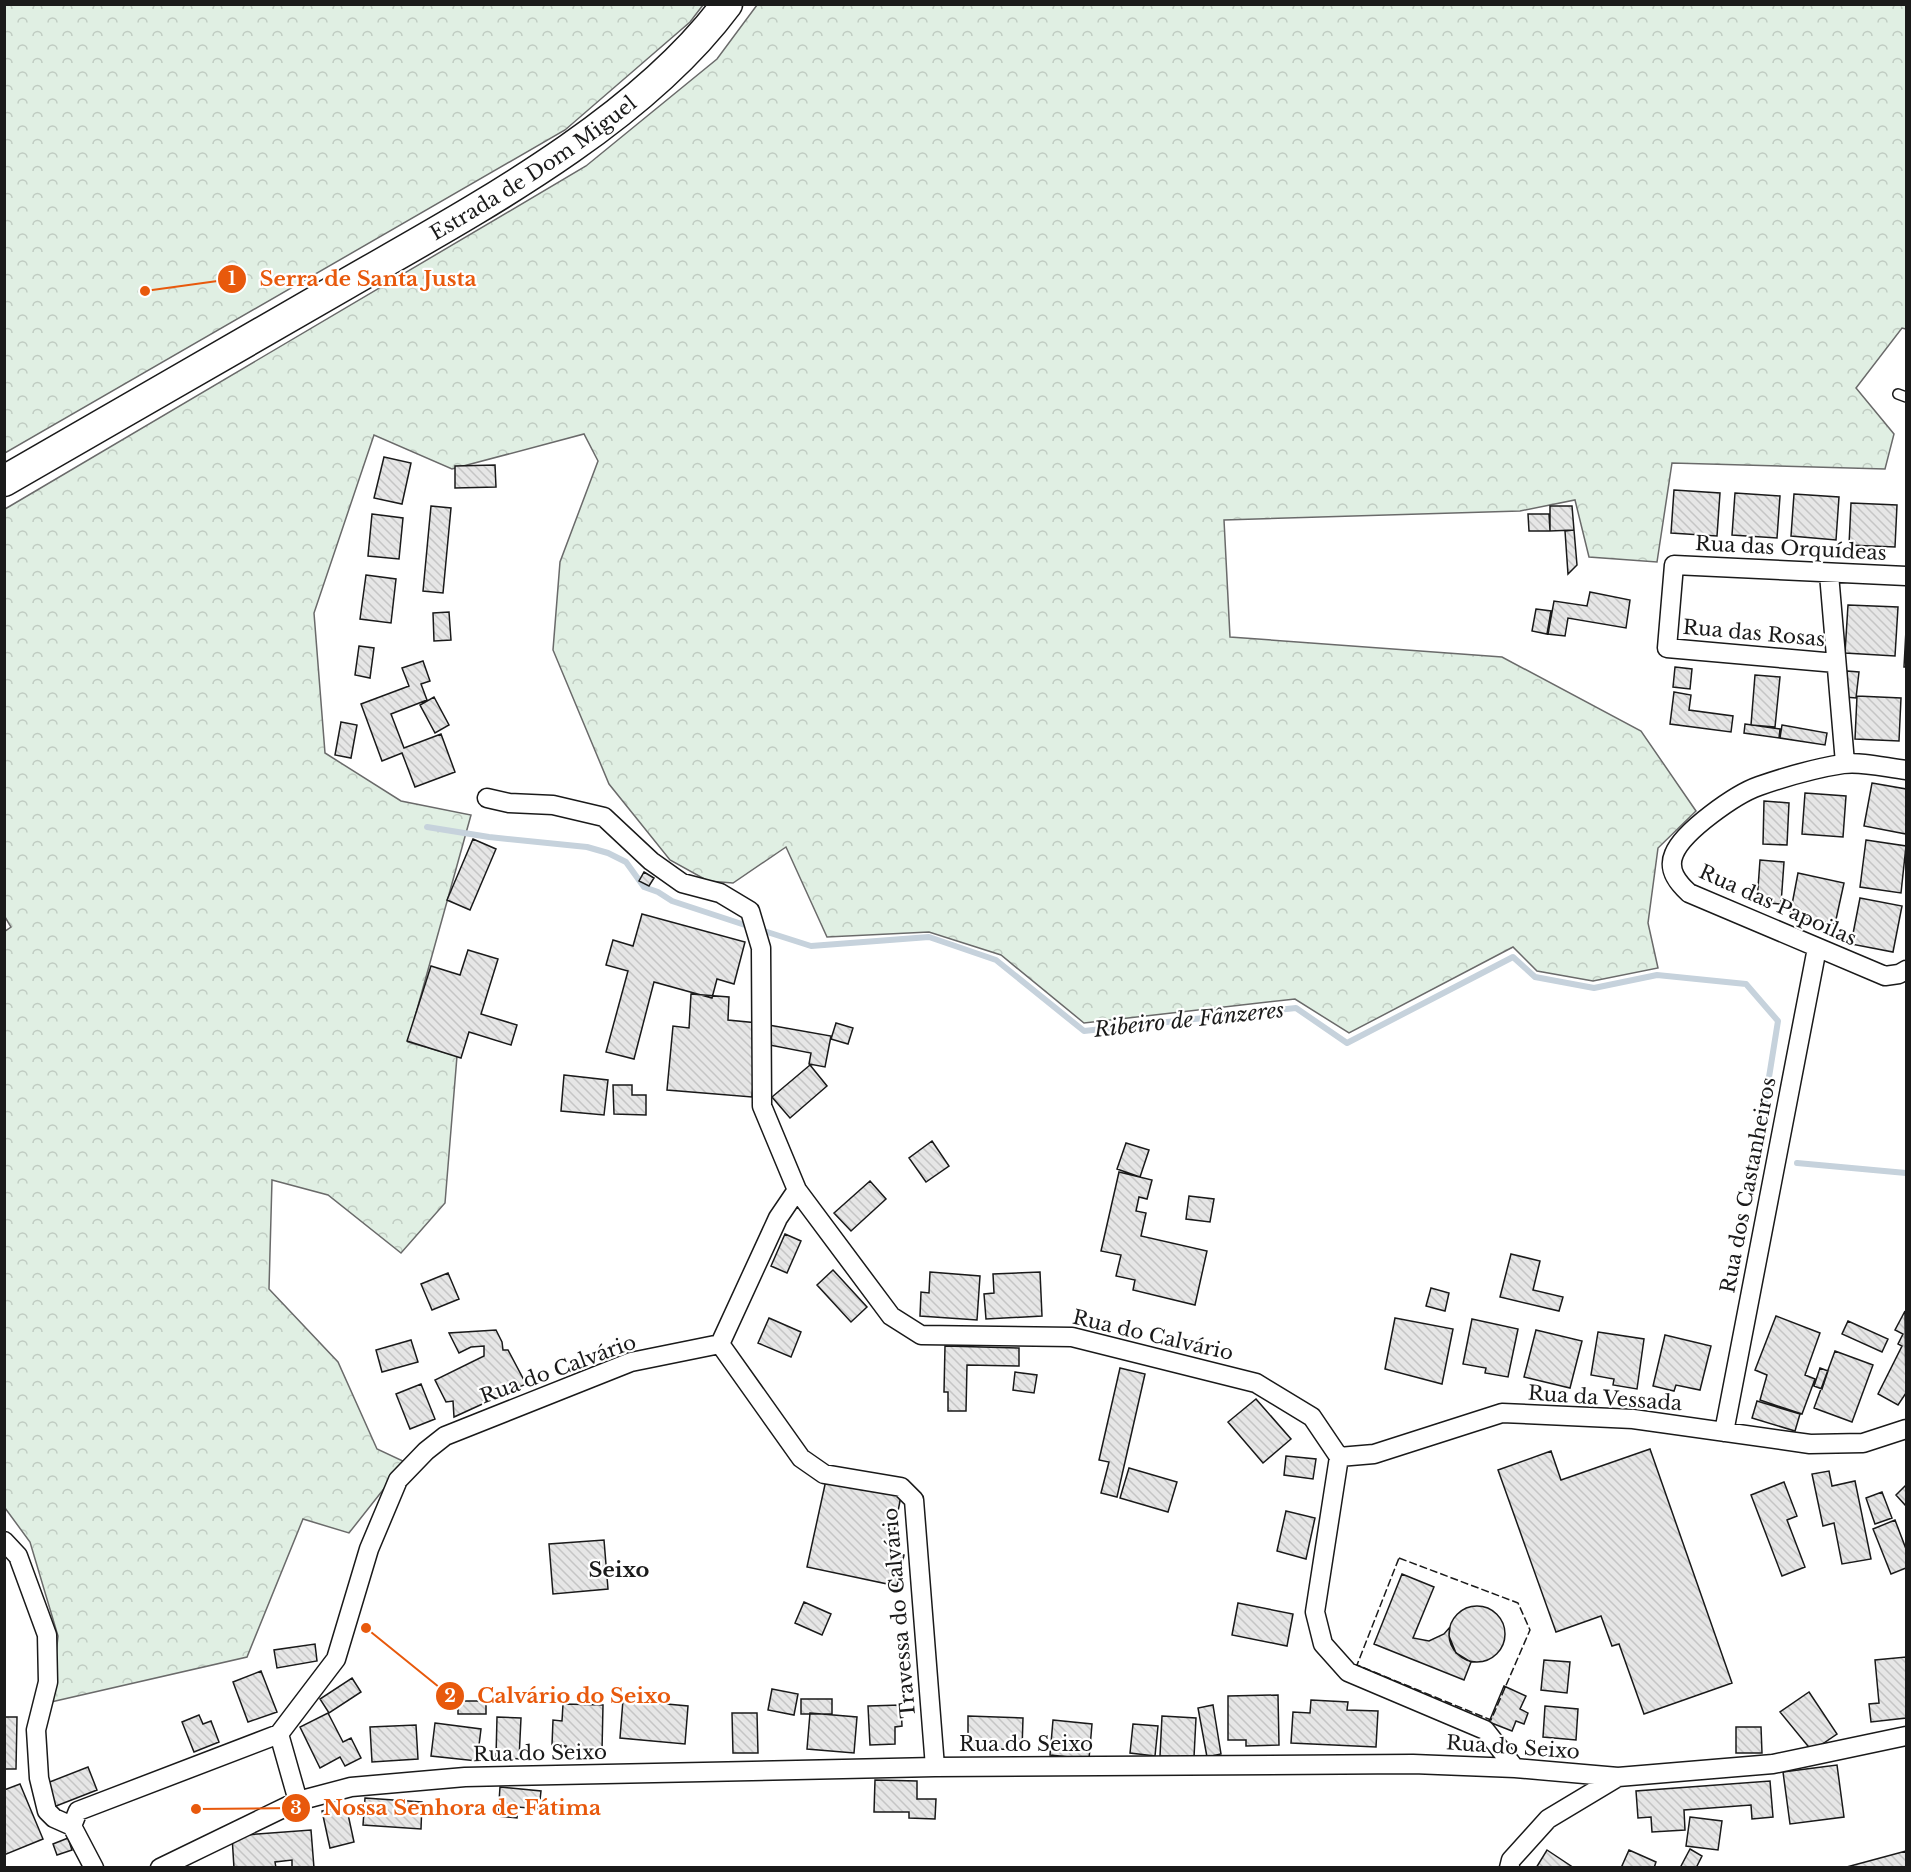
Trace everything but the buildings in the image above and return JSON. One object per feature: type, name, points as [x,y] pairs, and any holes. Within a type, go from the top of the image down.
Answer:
[{"type":"main road","name":"Estrada de Dom Miguel","points":[[4,481],[418,243],[572,147],[650,86],[704,35],[727,4]]},
{"type":"street","name":"Rua das Orquídeas","points":[[1667,648],[1674,565],[1906,576]]},
{"type":"street","points":[[1829,574],[1845,763],[1906,770]]},
{"type":"street","name":"Rua das Rosas","points":[[1667,648],[1836,663]]},
{"type":"street","name":"Rua das Papoilas","points":[[1845,763],[1757,786],[1709,816],[1688,835],[1674,854],[1672,870],[1678,883],[1689,893],[1817,948],[1885,976],[1899,974],[1906,969]]},
{"type":"street","name":"Rua do Calvário","points":[[487,798],[553,805],[604,817],[651,861],[682,883],[720,893],[750,911],[761,948],[762,1106],[797,1190],[891,1316],[921,1335],[1072,1337],[1256,1383],[1312,1417],[1339,1457]]},
{"type":"street","name":"Rua dos Castanheiros","points":[[1724,1432],[1817,948]]},
{"type":"street","points":[[720,1344],[778,1218],[797,1190]]},
{"type":"street","name":"Rua do Calvário","points":[[279,1734],[336,1659],[369,1549],[389,1498],[398,1480],[426,1451],[446,1436],[631,1362],[720,1344]]},
{"type":"street","name":"Travessa do Calvário","points":[[720,1344],[801,1458],[824,1474],[901,1487],[914,1500],[935,1767]]},
{"type":"street","name":"Rua da Vessada","points":[[1339,1457],[1374,1454],[1502,1413],[1633,1419],[1810,1444],[1863,1443],[1906,1429]]},
{"type":"street","points":[[1339,1457],[1315,1612],[1323,1644],[1348,1672],[1485,1730],[1515,1768]]},
{"type":"street","points":[[4,1541],[18,1556],[47,1635],[48,1682],[36,1730],[39,1778],[47,1811],[54,1818],[72,1826],[94,1868]]},
{"type":"street","points":[[72,1826],[78,1811],[85,1806],[279,1734],[298,1801]]},
{"type":"street","name":"Rua do Seixo","points":[[160,1868],[298,1801],[351,1787],[465,1777],[935,1767],[1413,1764],[1515,1768],[1618,1777],[1773,1764],[1906,1736]]},
{"type":"street","points":[[1509,1868],[1511,1860],[1548,1819],[1618,1777]]},
{"type":"green space","points":[[5,4],[703,5],[690,22],[565,130],[5,453]]},
{"type":"green space","points":[[757,5],[1906,5],[1906,329],[1902,328],[1856,388],[1894,434],[1885,469],[1672,463],[1657,562],[1589,557],[1575,500],[1520,511],[1224,520],[1230,637],[1502,657],[1641,731],[1696,811],[1658,848],[1648,923],[1658,968],[1593,981],[1537,971],[1513,947],[1349,1033],[1295,999],[1084,1023],[1001,955],[929,932],[827,937],[786,847],[733,883],[708,881],[670,860],[609,784],[553,650],[560,562],[598,461],[584,434],[452,469],[374,435],[314,613],[325,753],[401,801],[471,815],[408,1042],[457,1056],[445,1203],[401,1253],[328,1195],[272,1180],[269,1289],[338,1362],[377,1449],[405,1462],[349,1533],[303,1519],[247,1657],[51,1702],[58,1636],[30,1542],[5,1508],[4,932],[11,927],[5,917],[5,509],[586,166],[717,59]]},
{"type":"waterway","name":"Ribeiro de Fânzeres","points":[[427,827],[489,837],[587,847],[608,853],[626,862],[644,887],[672,901],[748,926]]},
{"type":"waterway","name":"Ribeiro de Fânzeres","points":[[764,931],[811,946],[929,937],[996,960],[1084,1031],[1296,1008],[1347,1043],[1513,957],[1535,977],[1594,988],[1657,975],[1746,984],[1778,1021],[1757,1152]]},
{"type":"waterway","name":"Ribeiro de Fânzeres","points":[[1797,1163],[1906,1173]]},
{"type":"fence","points":[[1399,1558],[1518,1603],[1530,1630],[1491,1720],[1357,1665],[1399,1558]]},
{"type":"place","name":"Serra de Santa Justa","points":[[145,291]]},
{"type":"place","name":"Calvário do Seixo","points":[[366,1628]]},
{"type":"place","name":"Nossa Senhora de Fátima","points":[[196,1809]]},
{"type":"district","name":"Seixo","points":[[619,1570]]}]
